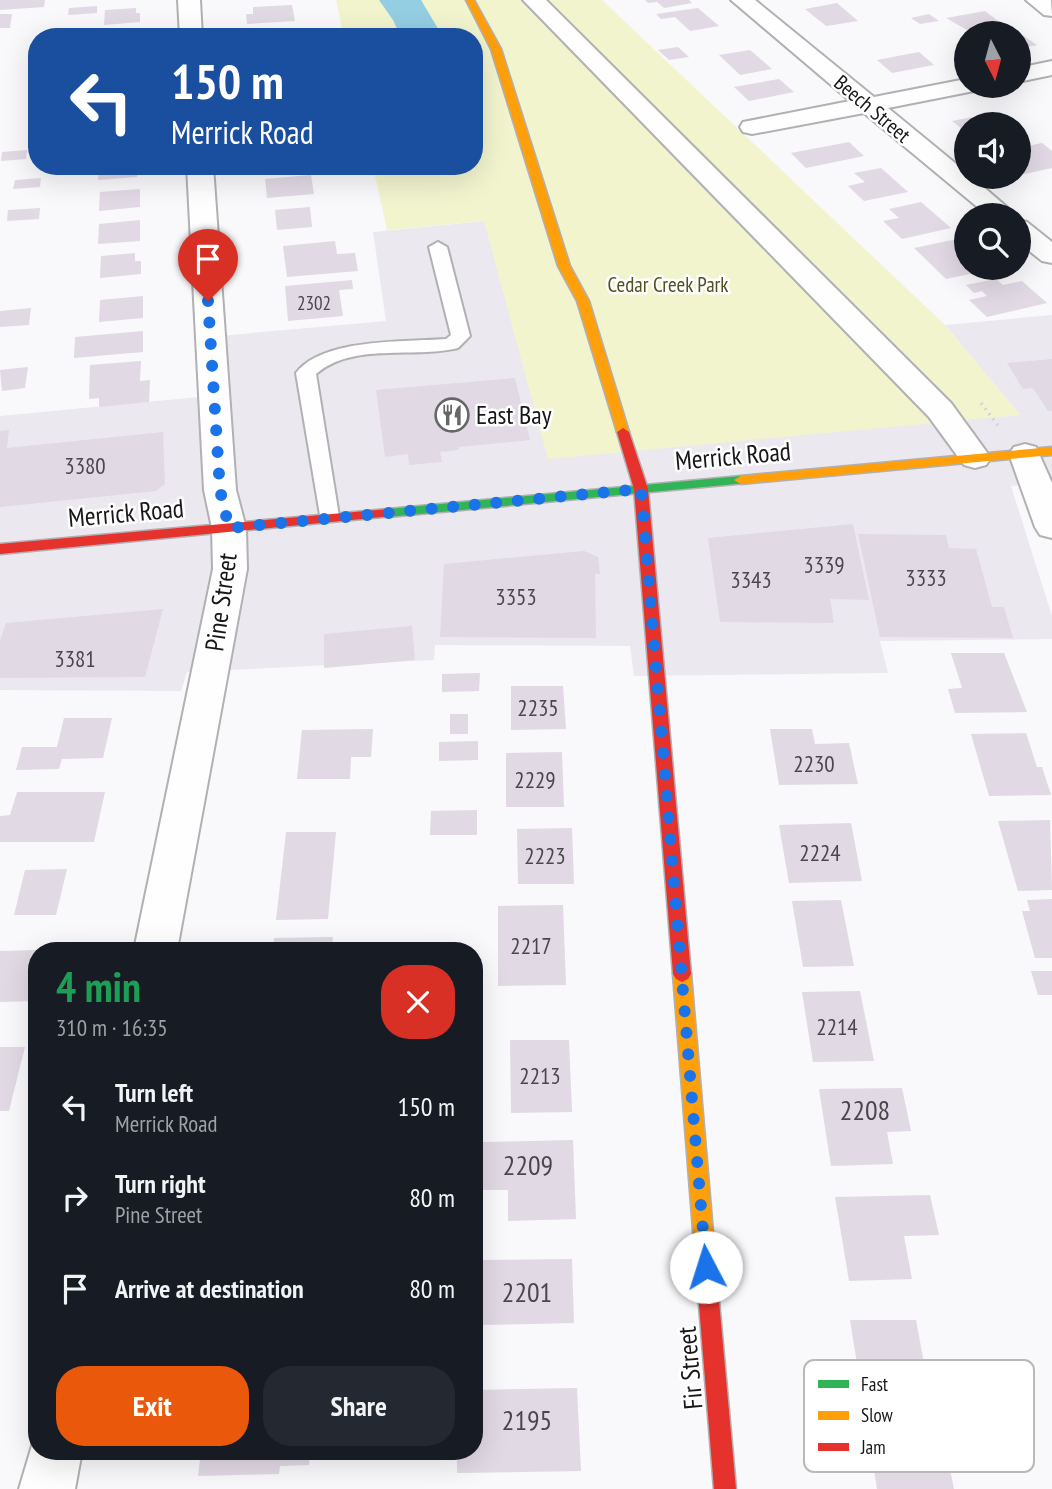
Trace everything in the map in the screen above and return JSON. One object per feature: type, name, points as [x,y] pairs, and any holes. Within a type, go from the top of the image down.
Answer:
[{"type":"street","points":[[189,0],[191,28]]},
{"type":"street","name":"Fir Street","points":[[470,0],[496,49],[564,266],[583,301],[641,489],[725,1489]]},
{"type":"street","points":[[534,0],[940,410],[975,458]]},
{"type":"street","name":"Beech Street","points":[[742,0],[867,106],[988,203]]},
{"type":"street","points":[[1037,0],[1052,10]]},
{"type":"street","points":[[1031,72],[1052,68]]},
{"type":"street","points":[[752,127],[954,88]]},
{"type":"street","name":"Pine Street","points":[[157,942],[228,584],[229,528],[220,490],[201,175]]},
{"type":"street","points":[[1031,238],[1052,255]]},
{"type":"street","points":[[1039,452],[1052,527]]},
{"type":"street","name":"Merrick Road","points":[[0,549],[328,516],[1039,452]]},
{"type":"street","points":[[47,1489],[53,1460]]},
{"type":"lane","points":[[328,516],[306,373],[313,363],[335,355],[451,344],[461,336],[438,247]]},
{"type":"shaded area","points":[[484,221],[1020,415],[945,325],[1052,315],[1052,481],[1011,486],[1052,616],[1052,639],[880,641],[888,673],[634,676],[630,646],[435,645],[434,660],[187,672],[181,691],[0,690],[0,416],[199,397],[197,338],[386,321],[373,232]]},
{"type":"green space","name":"Cedar Creek Park","points":[[336,0],[602,0],[945,325],[1020,415],[548,459],[484,221],[387,230],[375,175],[483,175],[483,28],[342,28]]},
{"type":"building","points":[[0,0],[45,0],[44,7],[0,10]]},
{"type":"building","points":[[645,0],[689,0],[692,3],[664,8],[657,2],[648,3]]},
{"type":"building","points":[[837,3],[858,21],[826,26],[805,9]]},
{"type":"building","points":[[292,5],[295,21],[247,24],[246,14],[253,14],[253,7]]},
{"type":"building","points":[[97,6],[97,13],[68,15],[69,8]]},
{"type":"building","points":[[136,8],[136,13],[140,13],[140,22],[104,25],[105,10]]},
{"type":"building","points":[[698,8],[719,26],[690,31],[675,17],[661,19],[656,14]]},
{"type":"building","points":[[985,11],[998,21],[954,23],[946,18]]},
{"type":"building","points":[[0,14],[12,14],[10,28],[0,28]]},
{"type":"building","points":[[929,14],[939,21],[920,24],[911,18]]},
{"type":"building","points":[[678,47],[689,57],[669,60],[658,50]]},
{"type":"building","points":[[750,50],[772,69],[740,75],[719,55]]},
{"type":"building","points":[[919,52],[934,65],[892,73],[877,60]]},
{"type":"building","points":[[779,79],[794,92],[749,101],[734,87]]},
{"type":"building","points":[[849,142],[864,156],[806,168],[791,153]]},
{"type":"building","points":[[1042,143],[1052,151],[1052,168],[1031,173],[1031,145]]},
{"type":"building","points":[[27,150],[26,159],[1,161],[2,152]]},
{"type":"building","points":[[881,168],[908,192],[864,201],[848,186],[865,182],[854,173]]},
{"type":"building","points":[[98,175],[137,175],[137,177],[98,180]]},
{"type":"building","points":[[311,175],[314,194],[267,198],[265,179]]},
{"type":"building","points":[[41,178],[40,187],[13,189],[15,180]]},
{"type":"building","points":[[140,189],[140,207],[99,211],[100,192]]},
{"type":"building","points":[[921,202],[951,228],[902,239],[883,221],[899,218],[889,209]]},
{"type":"building","points":[[310,207],[312,227],[277,230],[275,210]]},
{"type":"building","points":[[40,208],[39,219],[7,221],[8,210]]},
{"type":"building","points":[[140,220],[140,241],[98,244],[99,224]]},
{"type":"building","points":[[954,240],[954,277],[946,279],[914,248]]},
{"type":"building","points":[[335,241],[337,254],[355,253],[358,271],[287,277],[283,246]]},
{"type":"building","points":[[135,253],[135,261],[141,261],[141,274],[100,278],[101,256]]},
{"type":"building","points":[[352,280],[353,289],[339,290],[343,316],[288,321],[285,286]]},
{"type":"building","points":[[991,280],[997,280],[1003,285],[1022,281],[1047,303],[987,317],[969,300],[987,296],[982,291],[974,293],[966,285]]},
{"type":"building","points":[[143,296],[143,318],[99,322],[100,300]]},
{"type":"building","points":[[31,308],[29,325],[0,327],[0,311]]},
{"type":"building","points":[[143,331],[143,352],[74,358],[75,337]]},
{"type":"building","points":[[1052,359],[1052,411],[1048,411],[1033,388],[1023,389],[1007,363]]},
{"type":"building","points":[[141,361],[140,381],[150,380],[149,402],[99,407],[99,398],[89,399],[90,365]]},
{"type":"building","points":[[28,367],[25,388],[2,391],[0,370]]},
{"type":"building","name":"East Bay","points":[[515,378],[530,440],[459,447],[459,450],[440,452],[442,462],[409,465],[408,454],[385,457],[376,390]]},
{"type":"building","points":[[9,430],[7,448],[163,432],[165,484],[156,491],[0,507],[0,431]]},
{"type":"building","points":[[853,524],[869,600],[830,599],[834,623],[720,622],[708,538]]},
{"type":"building","points":[[858,534],[946,535],[949,548],[976,549],[992,607],[1004,607],[1013,638],[880,637]]},
{"type":"building","points":[[584,551],[598,557],[600,574],[595,574],[596,638],[440,637],[444,564]]},
{"type":"building","points":[[163,609],[145,677],[0,678],[0,641],[6,623]]},
{"type":"building","points":[[412,626],[415,660],[324,668],[324,634]]},
{"type":"building","points":[[951,653],[1004,653],[1027,712],[955,713],[948,689],[962,688]]},
{"type":"building","points":[[480,673],[479,691],[442,692],[442,674]]},
{"type":"building","points":[[511,686],[563,686],[566,729],[511,730]]},
{"type":"building","points":[[450,714],[468,714],[468,734],[450,734]]},
{"type":"building","points":[[64,718],[112,718],[103,758],[62,759],[59,769],[16,770],[22,747],[57,747]]},
{"type":"building","points":[[373,729],[371,757],[351,757],[350,779],[297,779],[302,730]]},
{"type":"building","points":[[770,729],[812,729],[815,744],[849,743],[858,784],[779,785]]},
{"type":"building","points":[[1026,733],[1037,767],[1042,767],[1051,795],[989,796],[971,734]]},
{"type":"building","points":[[478,741],[478,760],[439,761],[439,742]]},
{"type":"building","points":[[562,752],[564,807],[506,807],[506,753]]},
{"type":"building","points":[[17,792],[105,792],[94,842],[0,842],[0,816],[10,815]]},
{"type":"building","points":[[477,810],[477,835],[430,835],[431,811]]},
{"type":"building","points":[[1050,820],[1052,890],[1018,891],[998,821]]},
{"type":"building","points":[[851,823],[862,881],[789,883],[779,825]]},
{"type":"building","points":[[572,828],[574,884],[518,884],[517,829]]},
{"type":"building","points":[[286,832],[336,832],[328,919],[276,920]]},
{"type":"building","points":[[67,869],[56,915],[14,915],[25,870]]},
{"type":"building","points":[[1052,899],[1052,958],[1035,958],[1022,911],[1030,911],[1027,900]]},
{"type":"building","points":[[841,900],[854,966],[803,967],[792,901]]},
{"type":"building","points":[[563,905],[566,985],[498,986],[498,906]]},
{"type":"building","points":[[333,937],[333,942],[274,942],[274,938]]},
{"type":"building","points":[[28,950],[28,1001],[0,1002],[0,951]]},
{"type":"building","points":[[1031,971],[1052,971],[1052,995],[1038,995]]},
{"type":"building","points":[[860,991],[874,1061],[813,1062],[802,992]]},
{"type":"building","points":[[510,1040],[569,1040],[572,1112],[511,1113]]},
{"type":"building","points":[[0,1047],[25,1047],[9,1111],[0,1111]]},
{"type":"building","points":[[902,1088],[911,1131],[887,1132],[893,1164],[831,1166],[819,1089]]},
{"type":"building","points":[[573,1140],[576,1219],[508,1221],[508,1190],[483,1190],[483,1142]]},
{"type":"building","points":[[930,1195],[939,1235],[904,1236],[912,1279],[849,1281],[835,1197]]},
{"type":"building","points":[[572,1259],[574,1323],[483,1325],[483,1260]]},
{"type":"building","points":[[850,1320],[916,1320],[923,1360],[856,1360]]},
{"type":"building","points":[[577,1388],[581,1471],[457,1473],[457,1460],[483,1460],[483,1390]]},
{"type":"building","points":[[200,1460],[309,1460],[309,1465],[280,1466],[279,1474],[198,1476]]},
{"type":"building","points":[[874,1472],[951,1472],[954,1489],[877,1489]]},
{"type":"waterway","points":[[399,0],[418,28]]},
{"type":"traffic: fast","points":[[388,513],[741,480]]},
{"type":"traffic: slow","points":[[470,0],[496,49],[564,266],[583,301],[623,432]]},
{"type":"traffic: slow","points":[[741,480],[1052,451]]},
{"type":"traffic: slow","points":[[682,974],[706,1268]]},
{"type":"traffic: jam","points":[[623,432],[641,489],[682,974]]},
{"type":"traffic: jam","points":[[0,549],[388,513]]},
{"type":"traffic: jam","points":[[706,1268],[725,1489]]},
{"type":"place","name":"East Bay","points":[[452,415]]},
{"type":"route","points":[[208,301],[220,490],[229,528],[328,516],[641,489],[706,1267]]}]
